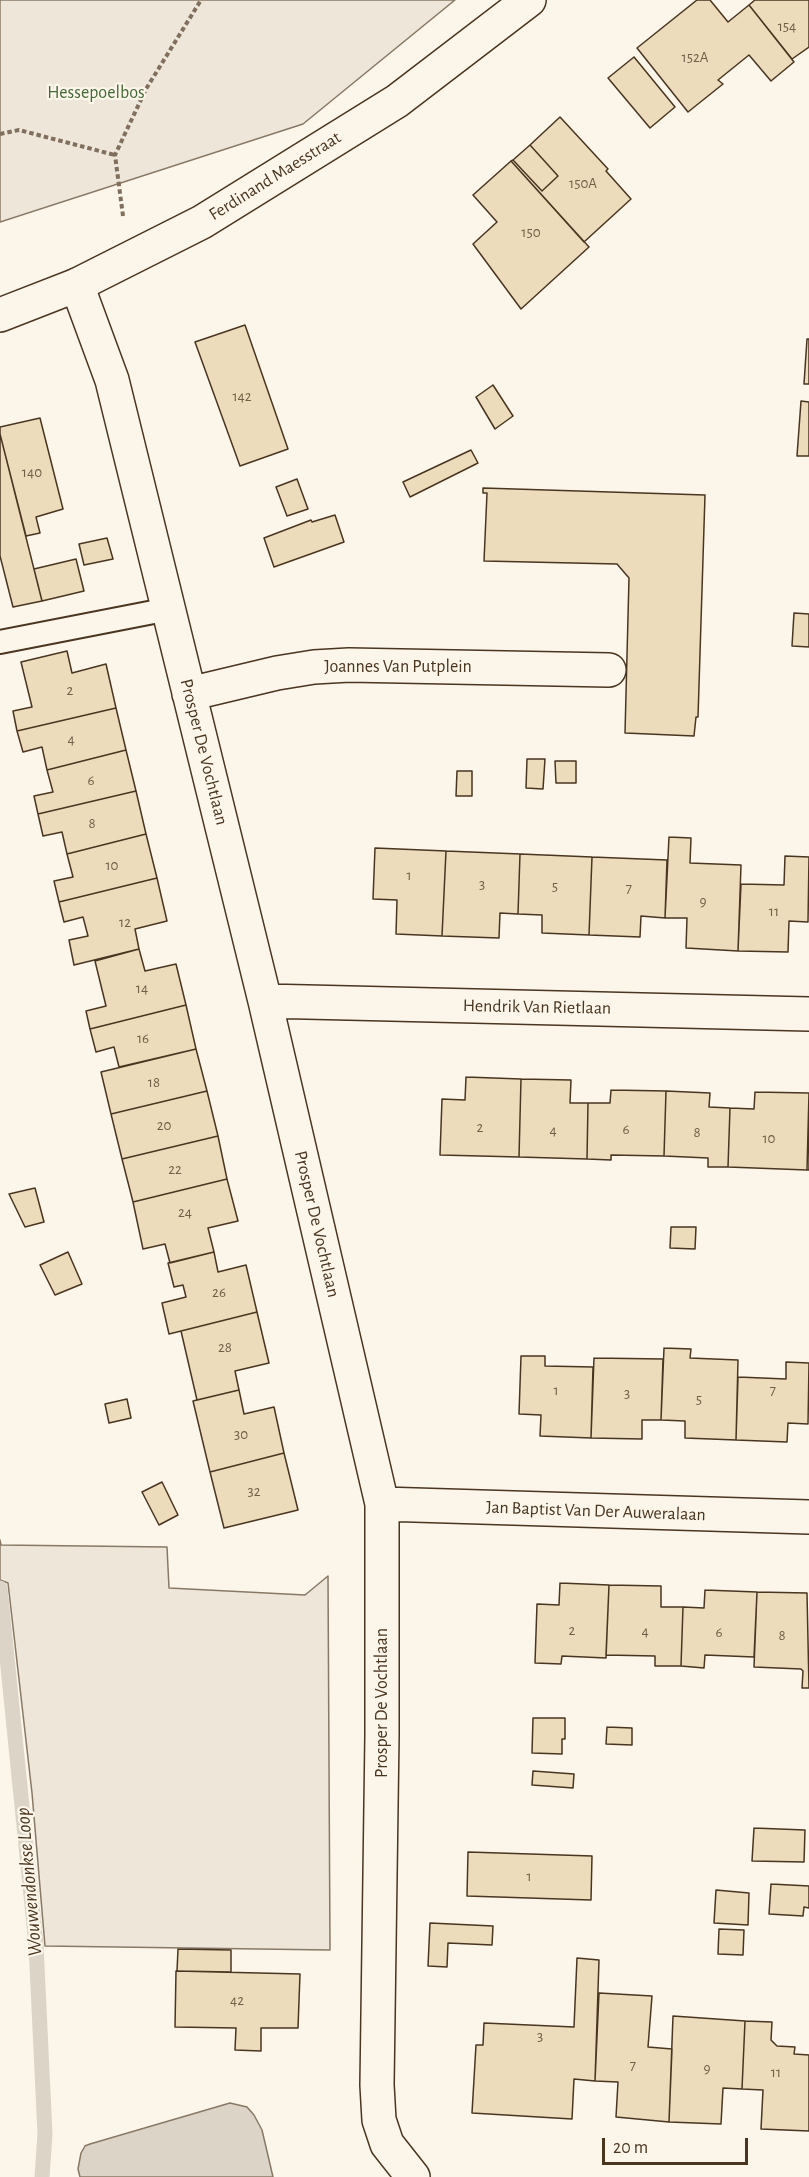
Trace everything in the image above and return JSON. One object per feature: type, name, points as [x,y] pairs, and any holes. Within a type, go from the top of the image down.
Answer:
[{"type":"street","name":"Ferdinand Maesstraat","points":[[0,315],[77,285],[202,222],[397,101],[529,0]]},
{"type":"street","name":"Prosper De Vochtlaan","points":[[77,285],[112,380],[265,1001],[382,1504],[382,1735],[376,2085],[379,2120],[387,2144],[413,2177]]},
{"type":"street","name":"Joannes Van Putplein","points":[[189,694],[277,673],[314,667],[349,665],[609,670]]},
{"type":"street","name":"Hendrik Van Rietlaan","points":[[265,1001],[809,1014]]},
{"type":"street","name":"Jan Baptist Van Der Auweralaan","points":[[382,1504],[809,1518]]},
{"type":"lane","points":[[0,642],[169,609]]},
{"type":"path","points":[[129,258],[115,155],[146,89],[201,0]]},
{"type":"path","points":[[0,134],[20,130],[115,155]]},
{"type":"green space","name":"Hessepoelbos","points":[[0,0],[455,0],[303,124],[0,222]]},
{"type":"green space","points":[[0,1540],[1,1545],[167,1547],[169,1588],[305,1595],[328,1576],[330,1950],[45,1946],[32,1793],[8,1583],[0,1580]]},
{"type":"shaded area","points":[[230,2103],[247,2107],[254,2115],[262,2130],[273,2177],[80,2177],[78,2169],[85,2146]]},
{"type":"building","points":[[697,0],[710,0],[728,22],[749,5],[794,62],[771,81],[749,55],[718,80],[723,84],[688,112],[637,48]]},
{"type":"building","points":[[755,0],[809,0],[809,47],[792,59],[749,5]]},
{"type":"building","points":[[634,57],[675,107],[650,128],[608,78]]},
{"type":"building","points":[[560,117],[608,169],[606,171],[631,199],[584,242],[511,161],[513,160],[542,191],[558,176],[530,145]]},
{"type":"building","points":[[530,145],[558,176],[542,191],[513,160]]},
{"type":"building","points":[[511,161],[589,247],[521,309],[473,244],[497,222],[473,195]]},
{"type":"building","points":[[245,325],[288,449],[240,466],[195,342]]},
{"type":"building","points":[[807,339],[809,339],[809,384],[804,384]]},
{"type":"building","points":[[493,385],[513,416],[495,429],[476,397]]},
{"type":"building","points":[[801,401],[809,402],[809,456],[797,456]]},
{"type":"building","points":[[40,418],[63,509],[36,517],[40,533],[26,536],[0,427]]},
{"type":"building","points":[[0,434],[42,601],[13,607],[0,556]]},
{"type":"building","points":[[471,450],[478,463],[410,497],[403,482]]},
{"type":"building","points":[[297,479],[308,509],[287,516],[276,487]]},
{"type":"building","points":[[483,488],[705,495],[698,717],[696,717],[694,736],[625,733],[629,578],[617,564],[484,561],[487,493],[483,493]]},
{"type":"building","points":[[335,515],[344,542],[274,567],[264,538],[311,520],[312,522]]},
{"type":"building","points":[[107,538],[113,559],[84,565],[79,544]]},
{"type":"building","points":[[76,559],[84,591],[42,601],[34,569]]},
{"type":"building","points":[[794,613],[809,614],[809,647],[792,646]]},
{"type":"building","points":[[67,651],[72,673],[106,664],[116,708],[17,731],[13,711],[32,707],[21,662]]},
{"type":"building","points":[[116,708],[126,750],[47,770],[42,747],[23,752],[17,731]]},
{"type":"building","points":[[126,750],[136,791],[38,814],[34,796],[53,792],[47,770]]},
{"type":"building","points":[[527,759],[545,759],[543,789],[526,788]]},
{"type":"building","points":[[555,761],[576,761],[576,783],[556,783]]},
{"type":"building","points":[[457,771],[472,771],[472,796],[456,796]]},
{"type":"building","points":[[136,791],[146,834],[67,854],[62,832],[43,836],[38,814]]},
{"type":"building","points":[[146,834],[157,878],[59,902],[54,881],[73,877],[67,854]]},
{"type":"building","points":[[669,837],[691,838],[690,863],[741,865],[738,951],[686,948],[687,918],[665,918]]},
{"type":"building","points":[[375,848],[446,851],[442,936],[396,934],[397,900],[373,899]]},
{"type":"building","points":[[446,851],[520,854],[518,914],[500,913],[499,938],[442,936]]},
{"type":"building","points":[[520,854],[592,857],[589,935],[542,933],[542,915],[518,914]]},
{"type":"building","points":[[785,856],[809,857],[808,922],[789,921],[788,952],[738,951],[741,884],[784,885]]},
{"type":"building","points":[[592,857],[667,860],[665,918],[641,916],[640,937],[589,935]]},
{"type":"building","points":[[157,878],[167,921],[135,929],[139,949],[74,965],[69,940],[88,936],[83,917],[64,922],[59,902]]},
{"type":"building","points":[[139,949],[145,971],[176,964],[186,1005],[90,1029],[86,1011],[106,1006],[95,961]]},
{"type":"building","points":[[186,1005],[196,1049],[119,1067],[114,1047],[96,1052],[90,1029]]},
{"type":"building","points":[[196,1049],[207,1091],[111,1114],[101,1072]]},
{"type":"building","points":[[466,1077],[521,1079],[519,1157],[440,1155],[442,1099],[465,1100]]},
{"type":"building","points":[[521,1079],[571,1080],[570,1103],[588,1103],[587,1159],[519,1157]]},
{"type":"building","points":[[611,1090],[666,1091],[664,1156],[611,1155],[611,1160],[587,1159],[588,1103],[610,1103]]},
{"type":"building","points":[[207,1091],[218,1136],[122,1159],[111,1114]]},
{"type":"building","points":[[666,1091],[710,1093],[709,1107],[730,1108],[728,1167],[708,1167],[708,1158],[664,1156]]},
{"type":"building","points":[[755,1092],[809,1093],[807,1170],[728,1167],[730,1108],[754,1109]]},
{"type":"building","points":[[809,1098],[809,1170],[807,1170]]},
{"type":"building","points":[[218,1136],[227,1179],[133,1202],[122,1159]]},
{"type":"building","points":[[227,1179],[238,1221],[208,1228],[214,1252],[170,1263],[165,1244],[143,1249],[133,1202]]},
{"type":"building","points":[[35,1188],[44,1222],[25,1227],[9,1194]]},
{"type":"building","points":[[671,1227],[696,1227],[695,1249],[670,1248]]},
{"type":"building","points":[[68,1252],[82,1284],[55,1295],[40,1265]]},
{"type":"building","points":[[214,1252],[218,1272],[246,1265],[257,1312],[169,1334],[162,1303],[186,1297],[183,1285],[174,1287],[168,1263]]},
{"type":"building","points":[[257,1312],[269,1363],[235,1371],[239,1390],[197,1400],[181,1331]]},
{"type":"building","points":[[664,1348],[691,1349],[690,1358],[738,1360],[736,1440],[685,1438],[685,1421],[661,1420]]},
{"type":"building","points":[[521,1356],[545,1356],[545,1366],[593,1367],[591,1438],[540,1436],[541,1415],[519,1414]]},
{"type":"building","points":[[594,1358],[663,1359],[661,1420],[642,1420],[642,1439],[591,1438]]},
{"type":"building","points":[[786,1362],[809,1363],[808,1424],[788,1423],[787,1442],[736,1440],[738,1377],[786,1379]]},
{"type":"building","points":[[239,1390],[244,1414],[274,1407],[284,1453],[210,1472],[193,1401]]},
{"type":"building","points":[[127,1399],[131,1418],[109,1423],[105,1404]]},
{"type":"building","points":[[284,1453],[298,1510],[224,1528],[210,1472]]},
{"type":"building","points":[[162,1482],[178,1515],[159,1525],[142,1492]]},
{"type":"building","points":[[560,1583],[609,1585],[606,1658],[562,1656],[561,1664],[535,1663],[537,1604],[559,1605]]},
{"type":"building","points":[[609,1585],[661,1586],[661,1607],[683,1607],[681,1666],[655,1666],[655,1656],[606,1655]]},
{"type":"building","points":[[705,1590],[757,1592],[754,1657],[705,1655],[704,1668],[681,1666],[683,1607],[704,1608]]},
{"type":"building","points":[[757,1592],[807,1593],[809,1688],[802,1688],[803,1671],[801,1669],[754,1667]]},
{"type":"building","points":[[533,1718],[565,1718],[562,1754],[532,1753]]},
{"type":"building","points":[[607,1727],[632,1728],[632,1745],[606,1744]]},
{"type":"building","points":[[533,1771],[574,1774],[573,1788],[532,1785]]},
{"type":"building","points":[[754,1828],[805,1830],[804,1862],[752,1861]]},
{"type":"building","points":[[468,1852],[592,1856],[591,1900],[467,1896]]},
{"type":"building","points":[[771,1884],[809,1886],[809,1908],[804,1907],[803,1916],[769,1914]]},
{"type":"building","points":[[716,1890],[749,1893],[748,1925],[714,1923]]},
{"type":"building","points":[[430,1923],[493,1926],[492,1945],[448,1943],[447,1967],[428,1966]]},
{"type":"building","points":[[719,1929],[744,1930],[743,1955],[718,1954]]},
{"type":"building","points":[[178,1949],[231,1950],[231,1972],[177,1971]]},
{"type":"building","points":[[577,1958],[599,1960],[595,2081],[574,2079],[572,2119],[472,2113],[476,2045],[483,2045],[484,2023],[574,2027]]},
{"type":"building","points":[[176,1971],[300,1974],[298,2028],[261,2028],[261,2051],[235,2050],[236,2028],[175,2027]]},
{"type":"building","points":[[599,1993],[652,1996],[648,2047],[672,2049],[669,2122],[616,2117],[618,2082],[595,2081]]},
{"type":"building","points":[[673,2016],[745,2021],[742,2089],[723,2088],[721,2124],[669,2122]]},
{"type":"building","points":[[745,2021],[772,2022],[771,2040],[777,2046],[795,2047],[794,2054],[809,2055],[809,2131],[761,2129],[763,2090],[742,2089]]},
{"type":"waterway","name":"Wouwendonkse Loop","points":[[0,1588],[36,1945],[45,2134],[42,2177]]}]
